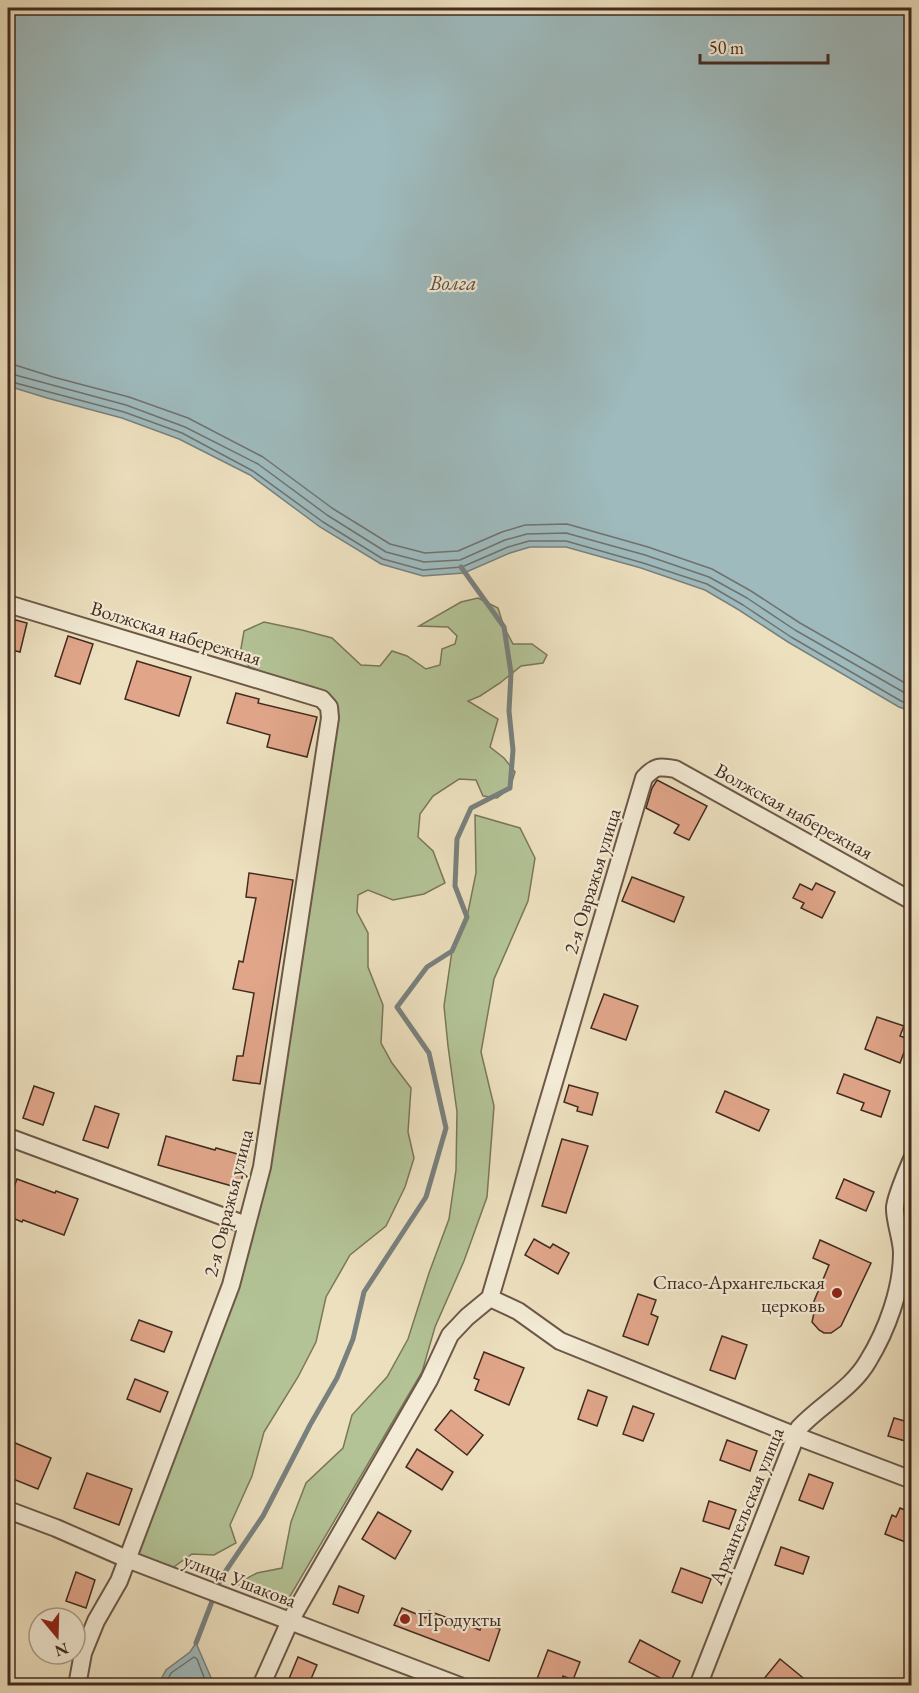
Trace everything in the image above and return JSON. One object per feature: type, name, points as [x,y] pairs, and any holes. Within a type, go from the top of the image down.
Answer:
[{"type":"street","name":"Волжская набережная","points":[[8,603],[322,699],[329,707]]},
{"type":"street","name":"2-я Овражья улица","points":[[77,1686],[83,1653],[96,1621],[119,1581],[231,1285],[262,1167],[330,718],[329,707]]},
{"type":"street","name":"Волжская набережная","points":[[653,769],[663,767],[675,769],[912,901]]},
{"type":"street","name":"2-я Овражья улица","points":[[490,1298],[644,778],[653,769]]},
{"type":"street","points":[[8,1137],[246,1225]]},
{"type":"street","name":"Архангельская улица","points":[[698,1686],[799,1428],[867,1363],[884,1331],[899,1282],[901,1266],[901,1238],[895,1208],[912,1159]]},
{"type":"street","points":[[261,1686],[290,1621],[429,1380],[450,1335],[466,1317],[490,1298],[518,1311],[560,1341],[912,1480]]},
{"type":"street","name":"улица Ушакова","points":[[8,1510],[127,1559],[460,1686]]},
{"type":"green space","points":[[478,598],[498,608],[513,644],[532,644],[547,655],[543,663],[521,666],[500,683],[468,701],[498,719],[490,747],[504,758],[515,772],[510,788],[497,798],[483,796],[476,780],[459,779],[433,796],[420,814],[418,837],[433,851],[445,883],[424,894],[393,900],[368,890],[358,895],[357,912],[368,933],[368,967],[383,1005],[381,1043],[392,1063],[411,1088],[408,1132],[414,1158],[405,1187],[386,1226],[350,1255],[326,1297],[316,1342],[298,1377],[264,1432],[252,1476],[230,1525],[236,1543],[214,1555],[192,1554],[171,1569],[133,1555],[235,1287],[333,705],[257,677],[240,654],[244,631],[264,622],[332,638],[361,665],[380,666],[392,651],[407,656],[426,669],[440,665],[442,649],[455,644],[457,636],[448,627],[419,626],[461,602]]},
{"type":"green space","points":[[475,815],[520,828],[535,858],[528,901],[494,979],[481,1052],[494,1106],[487,1197],[464,1261],[435,1327],[422,1372],[289,1598],[261,1595],[236,1584],[257,1573],[282,1568],[291,1522],[306,1483],[343,1448],[352,1415],[387,1377],[408,1339],[449,1219],[456,1170],[457,1112],[444,1006],[452,951],[467,917],[476,873]]},
{"type":"water","name":"Волга","points":[[8,8],[911,8],[911,711],[899,707],[788,642],[705,590],[641,568],[566,547],[530,547],[464,573],[423,576],[381,564],[320,527],[250,475],[179,439],[122,418],[8,386]]},
{"type":"water","points":[[196,1643],[212,1680],[210,1685],[158,1685],[166,1670],[190,1652]]},
{"type":"building","points":[[8,618],[27,623],[20,652],[8,649]]},
{"type":"building","points":[[68,636],[93,644],[80,684],[55,676]]},
{"type":"building","points":[[137,661],[191,677],[179,716],[125,699]]},
{"type":"building","points":[[236,693],[259,699],[258,703],[317,717],[307,757],[267,747],[270,735],[227,723]]},
{"type":"building","points":[[657,780],[707,806],[689,840],[674,833],[679,825],[646,808]]},
{"type":"building","points":[[249,873],[293,880],[260,1084],[233,1080],[237,1056],[243,1056],[254,993],[233,989],[239,961],[243,962],[256,898],[246,897]]},
{"type":"building","points":[[632,877],[684,897],[674,922],[622,901]]},
{"type":"building","points":[[816,883],[835,892],[822,918],[801,908],[804,903],[793,898],[800,884],[812,890]]},
{"type":"building","points":[[604,994],[638,1006],[626,1040],[591,1028]]},
{"type":"building","points":[[877,1017],[904,1026],[900,1036],[909,1039],[900,1063],[865,1049]]},
{"type":"building","points":[[844,1074],[890,1091],[881,1117],[861,1110],[864,1103],[837,1093]]},
{"type":"building","points":[[569,1085],[598,1093],[592,1115],[577,1111],[578,1107],[564,1102]]},
{"type":"building","points":[[34,1086],[54,1093],[43,1125],[23,1118]]},
{"type":"building","points":[[725,1091],[769,1110],[759,1131],[716,1112]]},
{"type":"building","points":[[95,1106],[119,1114],[108,1148],[83,1140]]},
{"type":"building","points":[[166,1136],[248,1157],[239,1188],[158,1165]]},
{"type":"building","points":[[562,1139],[588,1146],[566,1213],[542,1206]]},
{"type":"building","points":[[17,1179],[78,1199],[64,1235],[8,1216],[8,1202]]},
{"type":"building","points":[[844,1179],[874,1192],[866,1211],[836,1198]]},
{"type":"building","points":[[534,1239],[550,1248],[553,1244],[569,1253],[558,1274],[525,1255]]},
{"type":"building","name":"Спасо-Архангельская церковь","points":[[820,1240],[871,1263],[841,1326],[831,1333],[824,1333],[812,1322],[815,1308],[812,1306],[829,1265],[813,1258]]},
{"type":"building","points":[[638,1294],[656,1300],[651,1314],[658,1317],[648,1345],[623,1336]]},
{"type":"building","points":[[139,1320],[172,1332],[164,1352],[131,1340]]},
{"type":"building","points":[[722,1336],[747,1345],[735,1379],[710,1370]]},
{"type":"building","points":[[484,1352],[524,1368],[509,1405],[475,1390],[479,1380],[474,1378]]},
{"type":"building","points":[[135,1379],[168,1392],[160,1412],[127,1399]]},
{"type":"building","points":[[588,1390],[607,1397],[597,1426],[578,1419]]},
{"type":"building","points":[[633,1406],[654,1414],[643,1441],[623,1434]]},
{"type":"building","points":[[451,1410],[483,1435],[467,1455],[435,1430]]},
{"type":"building","points":[[894,1418],[912,1423],[912,1443],[888,1436]]},
{"type":"building","points":[[8,1440],[51,1458],[38,1489],[8,1477]]},
{"type":"building","points":[[727,1440],[757,1451],[750,1471],[720,1460]]},
{"type":"building","points":[[417,1449],[453,1472],[442,1490],[406,1467]]},
{"type":"building","points":[[87,1473],[132,1489],[119,1525],[74,1508]]},
{"type":"building","points":[[809,1474],[833,1483],[823,1509],[799,1500]]},
{"type":"building","points":[[709,1501],[736,1510],[729,1529],[703,1521]]},
{"type":"building","points":[[900,1508],[912,1513],[912,1535],[908,1543],[885,1534],[892,1515],[896,1517]]},
{"type":"building","points":[[378,1512],[411,1531],[395,1559],[362,1539]]},
{"type":"building","points":[[781,1547],[809,1557],[803,1574],[775,1565]]},
{"type":"building","points":[[681,1568],[711,1579],[702,1603],[672,1592]]},
{"type":"building","points":[[76,1572],[95,1580],[87,1606],[66,1601]]},
{"type":"building","points":[[339,1586],[364,1596],[358,1613],[333,1604]]},
{"type":"building","points":[[402,1608],[426,1618],[429,1611],[480,1630],[482,1623],[500,1629],[489,1661],[394,1625]]},
{"type":"building","points":[[640,1640],[680,1661],[670,1683],[629,1662]]},
{"type":"building","points":[[548,1650],[580,1662],[573,1680],[563,1676],[560,1686],[555,1686],[537,1679]]},
{"type":"building","points":[[298,1657],[317,1665],[308,1686],[286,1686]]},
{"type":"building","points":[[780,1659],[813,1686],[758,1686]]},
{"type":"waterway","points":[[196,1643],[221,1578],[263,1516],[337,1378],[353,1339],[364,1292],[426,1197],[446,1128],[429,1053],[397,1007],[427,967],[452,951],[467,917],[455,886],[457,839],[471,808],[510,788],[513,750],[509,711],[511,673],[504,627],[461,567]]},
{"type":"place","name":"Спасо-Архангельская церковь","points":[[837,1293]]},
{"type":"place","name":"Продукты","points":[[405,1619]]}]
